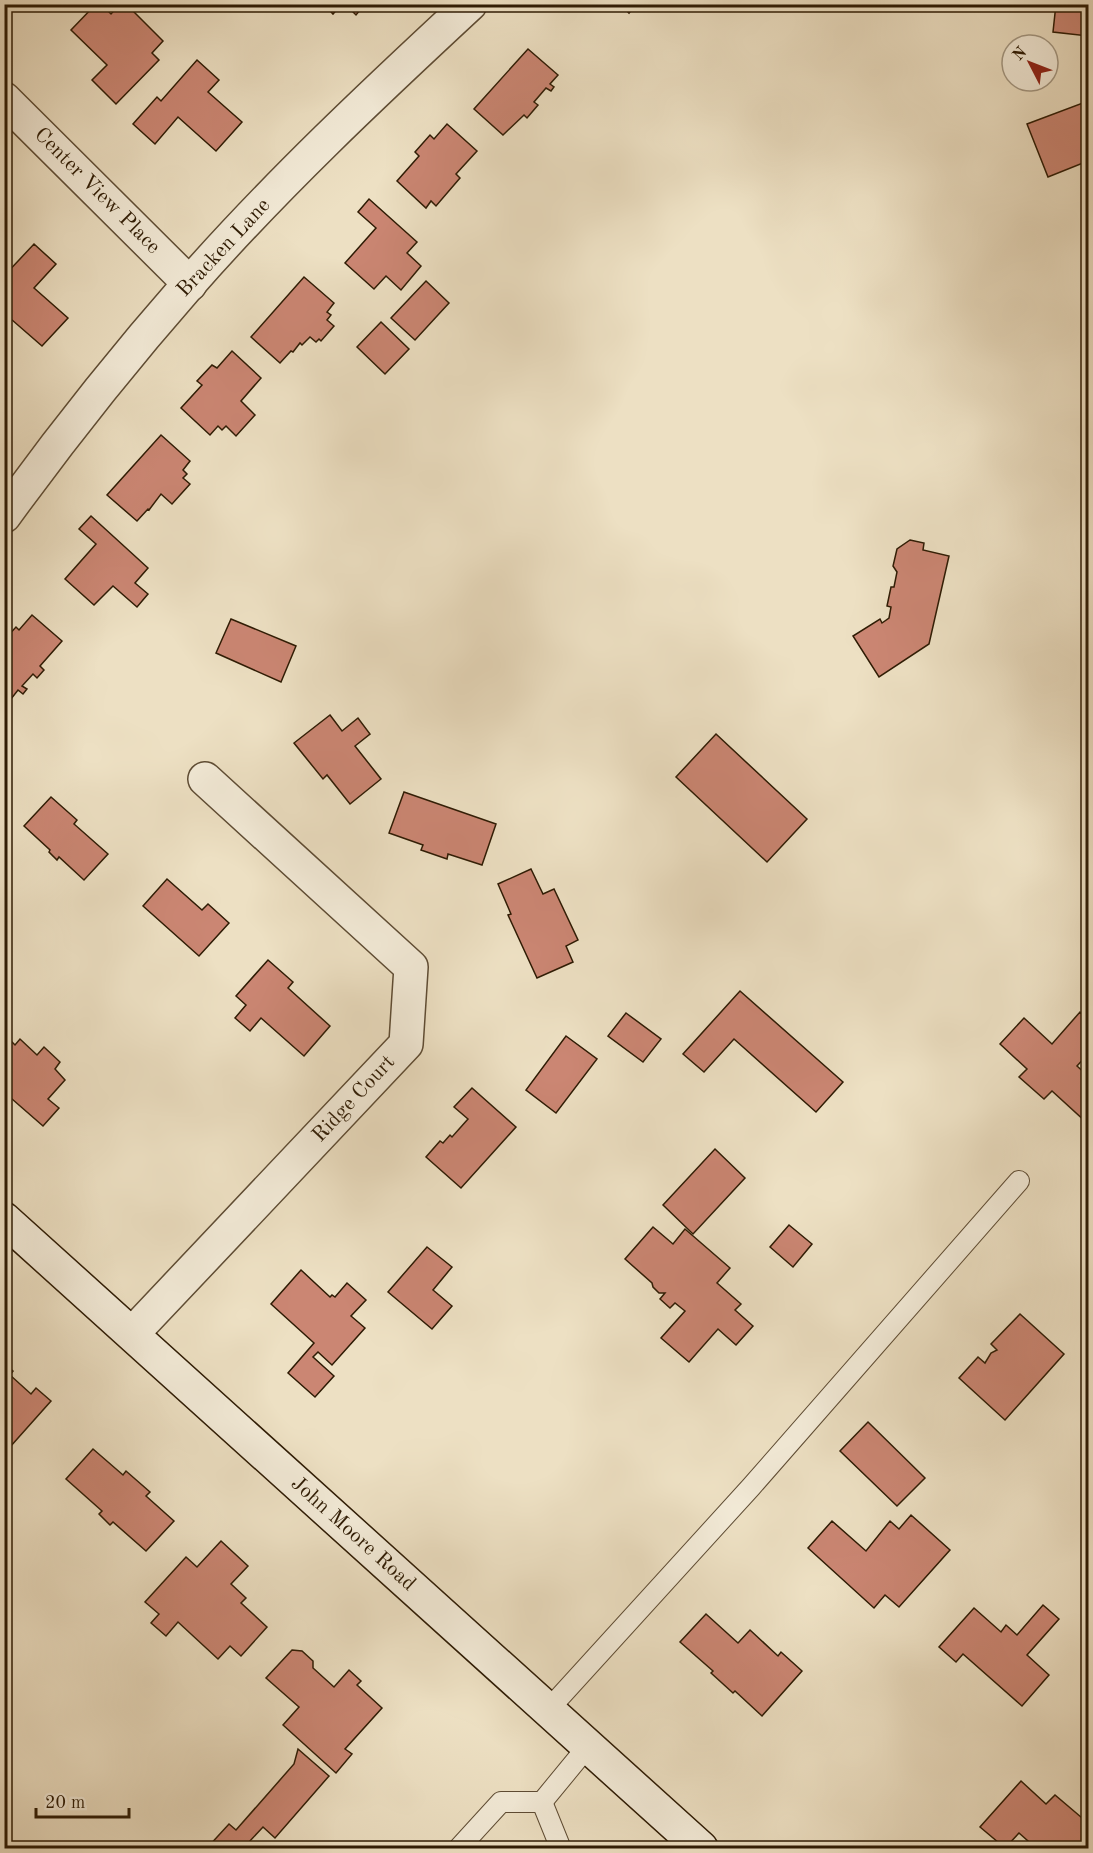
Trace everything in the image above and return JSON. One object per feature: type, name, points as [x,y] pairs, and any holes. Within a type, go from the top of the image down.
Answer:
[{"type":"street","name":"Bracken Lane","points":[[4,516],[91,403],[190,284],[263,204],[334,133],[470,4]]},
{"type":"street","name":"Center View Place","points":[[4,99],[190,284]]},
{"type":"street","name":"Ridge Court","points":[[132,1334],[406,1044],[411,967],[205,778]]},
{"type":"street","name":"John Moore Road","points":[[4,1219],[701,1848]]},
{"type":"lane","points":[[548,1710],[751,1487],[1019,1181]]},
{"type":"lane","points":[[543,1802],[588,1746]]},
{"type":"lane","points":[[459,1848],[501,1802],[543,1802]]},
{"type":"lane","points":[[543,1802],[559,1844],[555,1848]]},
{"type":"building","points":[[96,4],[101,4],[111,14],[120,4],[126,4],[163,41],[152,53],[159,60],[116,104],[92,80],[107,65],[71,30]]},
{"type":"building","points":[[324,4],[365,4],[356,15],[348,7],[343,10],[339,7],[333,14]]},
{"type":"building","points":[[620,4],[636,4],[629,13]]},
{"type":"building","points":[[1056,4],[1088,4],[1088,36],[1053,32]]},
{"type":"building","points":[[528,49],[558,75],[550,84],[554,87],[551,91],[546,88],[534,102],[538,105],[527,118],[524,115],[503,135],[474,109]]},
{"type":"building","points":[[197,60],[219,80],[208,92],[242,122],[216,151],[178,117],[155,144],[133,124],[157,97],[161,101]]},
{"type":"building","points":[[1088,101],[1088,161],[1048,177],[1027,124]]},
{"type":"building","points":[[447,124],[477,151],[456,174],[460,178],[436,206],[431,201],[426,208],[397,181],[419,156],[415,152],[430,135],[434,139]]},
{"type":"building","points":[[369,199],[417,242],[407,253],[421,266],[401,290],[386,276],[374,289],[345,263],[376,228],[358,212]]},
{"type":"building","points":[[34,244],[56,264],[34,288],[68,318],[42,346],[4,313],[4,276]]},
{"type":"building","points":[[304,277],[334,303],[327,312],[331,315],[327,320],[334,326],[321,341],[319,339],[316,342],[310,337],[302,345],[300,343],[280,363],[251,337]]},
{"type":"building","points":[[426,281],[449,303],[415,340],[391,318]]},
{"type":"building","points":[[381,322],[409,349],[385,374],[357,347]]},
{"type":"building","points":[[232,351],[261,378],[241,401],[255,415],[236,436],[226,426],[222,430],[218,426],[210,435],[181,408],[202,385],[197,381],[212,365],[217,368]]},
{"type":"building","points":[[161,435],[190,461],[183,470],[187,474],[183,478],[190,484],[172,504],[161,494],[137,521],[107,495]]},
{"type":"building","points":[[91,516],[148,568],[135,583],[148,594],[137,607],[113,586],[94,605],[65,579],[96,544],[79,529]]},
{"type":"building","points":[[910,540],[924,543],[923,550],[949,556],[929,644],[879,677],[853,636],[880,619],[882,623],[889,618],[891,607],[887,606],[897,572],[893,566],[897,549]]},
{"type":"building","points":[[32,615],[62,641],[40,666],[44,670],[37,678],[33,674],[22,686],[27,689],[23,694],[18,690],[11,699],[4,693],[4,640],[16,627],[19,630]]},
{"type":"building","points":[[231,619],[296,646],[281,682],[216,653]]},
{"type":"building","points":[[330,715],[342,731],[358,718],[370,734],[355,746],[381,779],[350,804],[327,775],[323,779],[294,743]]},
{"type":"building","points":[[716,734],[807,819],[767,862],[676,777]]},
{"type":"building","points":[[404,792],[496,824],[482,865],[448,854],[447,859],[421,850],[423,845],[389,833]]},
{"type":"building","points":[[51,797],[77,820],[74,824],[108,854],[84,880],[59,857],[57,860],[49,852],[50,850],[24,826]]},
{"type":"building","points":[[531,869],[543,894],[554,889],[578,940],[566,946],[573,962],[537,978],[508,915],[511,914],[498,884]]},
{"type":"building","points":[[167,879],[202,910],[208,904],[229,923],[199,956],[143,906]]},
{"type":"building","points":[[268,960],[293,982],[288,988],[330,1026],[304,1056],[261,1018],[250,1031],[235,1018],[246,1005],[236,996]]},
{"type":"building","points":[[740,991],[843,1082],[816,1112],[734,1039],[704,1072],[683,1054]]},
{"type":"building","points":[[1080,1012],[1088,1019],[1088,1054],[1077,1066],[1088,1076],[1088,1119],[1086,1122],[1052,1091],[1044,1099],[1019,1077],[1027,1069],[1000,1044],[1024,1018],[1052,1044]]},
{"type":"building","points":[[626,1013],[661,1039],[643,1062],[608,1036]]},
{"type":"building","points":[[6,1036],[15,1045],[20,1039],[37,1055],[44,1047],[60,1062],[55,1069],[65,1080],[48,1099],[59,1108],[43,1126],[4,1092]]},
{"type":"building","points":[[566,1036],[597,1059],[556,1113],[526,1090]]},
{"type":"building","points":[[472,1088],[516,1127],[461,1188],[426,1157],[440,1141],[443,1143],[450,1135],[452,1137],[468,1119],[454,1107]]},
{"type":"building","points":[[715,1149],[745,1178],[693,1234],[663,1205]]},
{"type":"building","points":[[789,1225],[812,1244],[793,1267],[770,1247]]},
{"type":"building","points":[[653,1227],[673,1244],[685,1229],[730,1268],[717,1283],[741,1304],[735,1310],[753,1326],[736,1345],[718,1329],[689,1362],[661,1338],[685,1311],[675,1303],[670,1308],[660,1299],[665,1293],[659,1293],[652,1283],[625,1259]]},
{"type":"building","points":[[427,1247],[452,1267],[433,1290],[452,1306],[432,1329],[388,1292]]},
{"type":"building","points":[[301,1270],[330,1297],[332,1295],[335,1297],[347,1283],[366,1300],[351,1316],[365,1328],[332,1365],[318,1352],[313,1357],[334,1376],[315,1397],[288,1373],[314,1343],[271,1304]]},
{"type":"building","points":[[1020,1314],[1064,1354],[1005,1420],[959,1378],[978,1357],[985,1363],[991,1353],[997,1350],[991,1344]]},
{"type":"building","points":[[4,1363],[13,1371],[10,1375],[31,1394],[36,1388],[51,1401],[10,1447],[4,1443]]},
{"type":"building","points":[[868,1422],[925,1478],[897,1506],[840,1451]]},
{"type":"building","points":[[93,1449],[123,1475],[126,1471],[150,1492],[146,1496],[174,1521],[146,1551],[113,1522],[110,1525],[99,1514],[102,1511],[66,1479]]},
{"type":"building","points":[[911,1515],[950,1550],[899,1607],[885,1595],[874,1608],[808,1548],[832,1521],[866,1551],[890,1521],[899,1529]]},
{"type":"building","points":[[221,1541],[248,1566],[231,1584],[246,1598],[241,1603],[267,1627],[241,1656],[230,1646],[218,1659],[178,1622],[166,1636],[151,1623],[159,1614],[145,1602],[186,1557],[197,1567]]},
{"type":"building","points":[[1043,1605],[1059,1619],[1027,1655],[1049,1675],[1022,1706],[963,1654],[956,1662],[939,1647],[974,1608],[1001,1632],[1006,1625],[1017,1635]]},
{"type":"building","points":[[706,1614],[738,1643],[750,1630],[778,1656],[781,1652],[802,1671],[762,1716],[735,1691],[733,1693],[711,1673],[713,1671],[680,1642]]},
{"type":"building","points":[[292,1650],[302,1651],[313,1661],[313,1668],[334,1687],[349,1670],[361,1681],[357,1685],[382,1708],[345,1749],[352,1754],[336,1773],[283,1725],[299,1707],[266,1678]]},
{"type":"building","points":[[298,1749],[329,1776],[275,1838],[263,1827],[249,1842],[255,1848],[207,1848],[229,1824],[236,1830],[294,1764]]},
{"type":"building","points":[[1021,1781],[1046,1804],[1055,1795],[1088,1823],[1088,1848],[1036,1848],[1019,1833],[1005,1848],[980,1827]]}]
